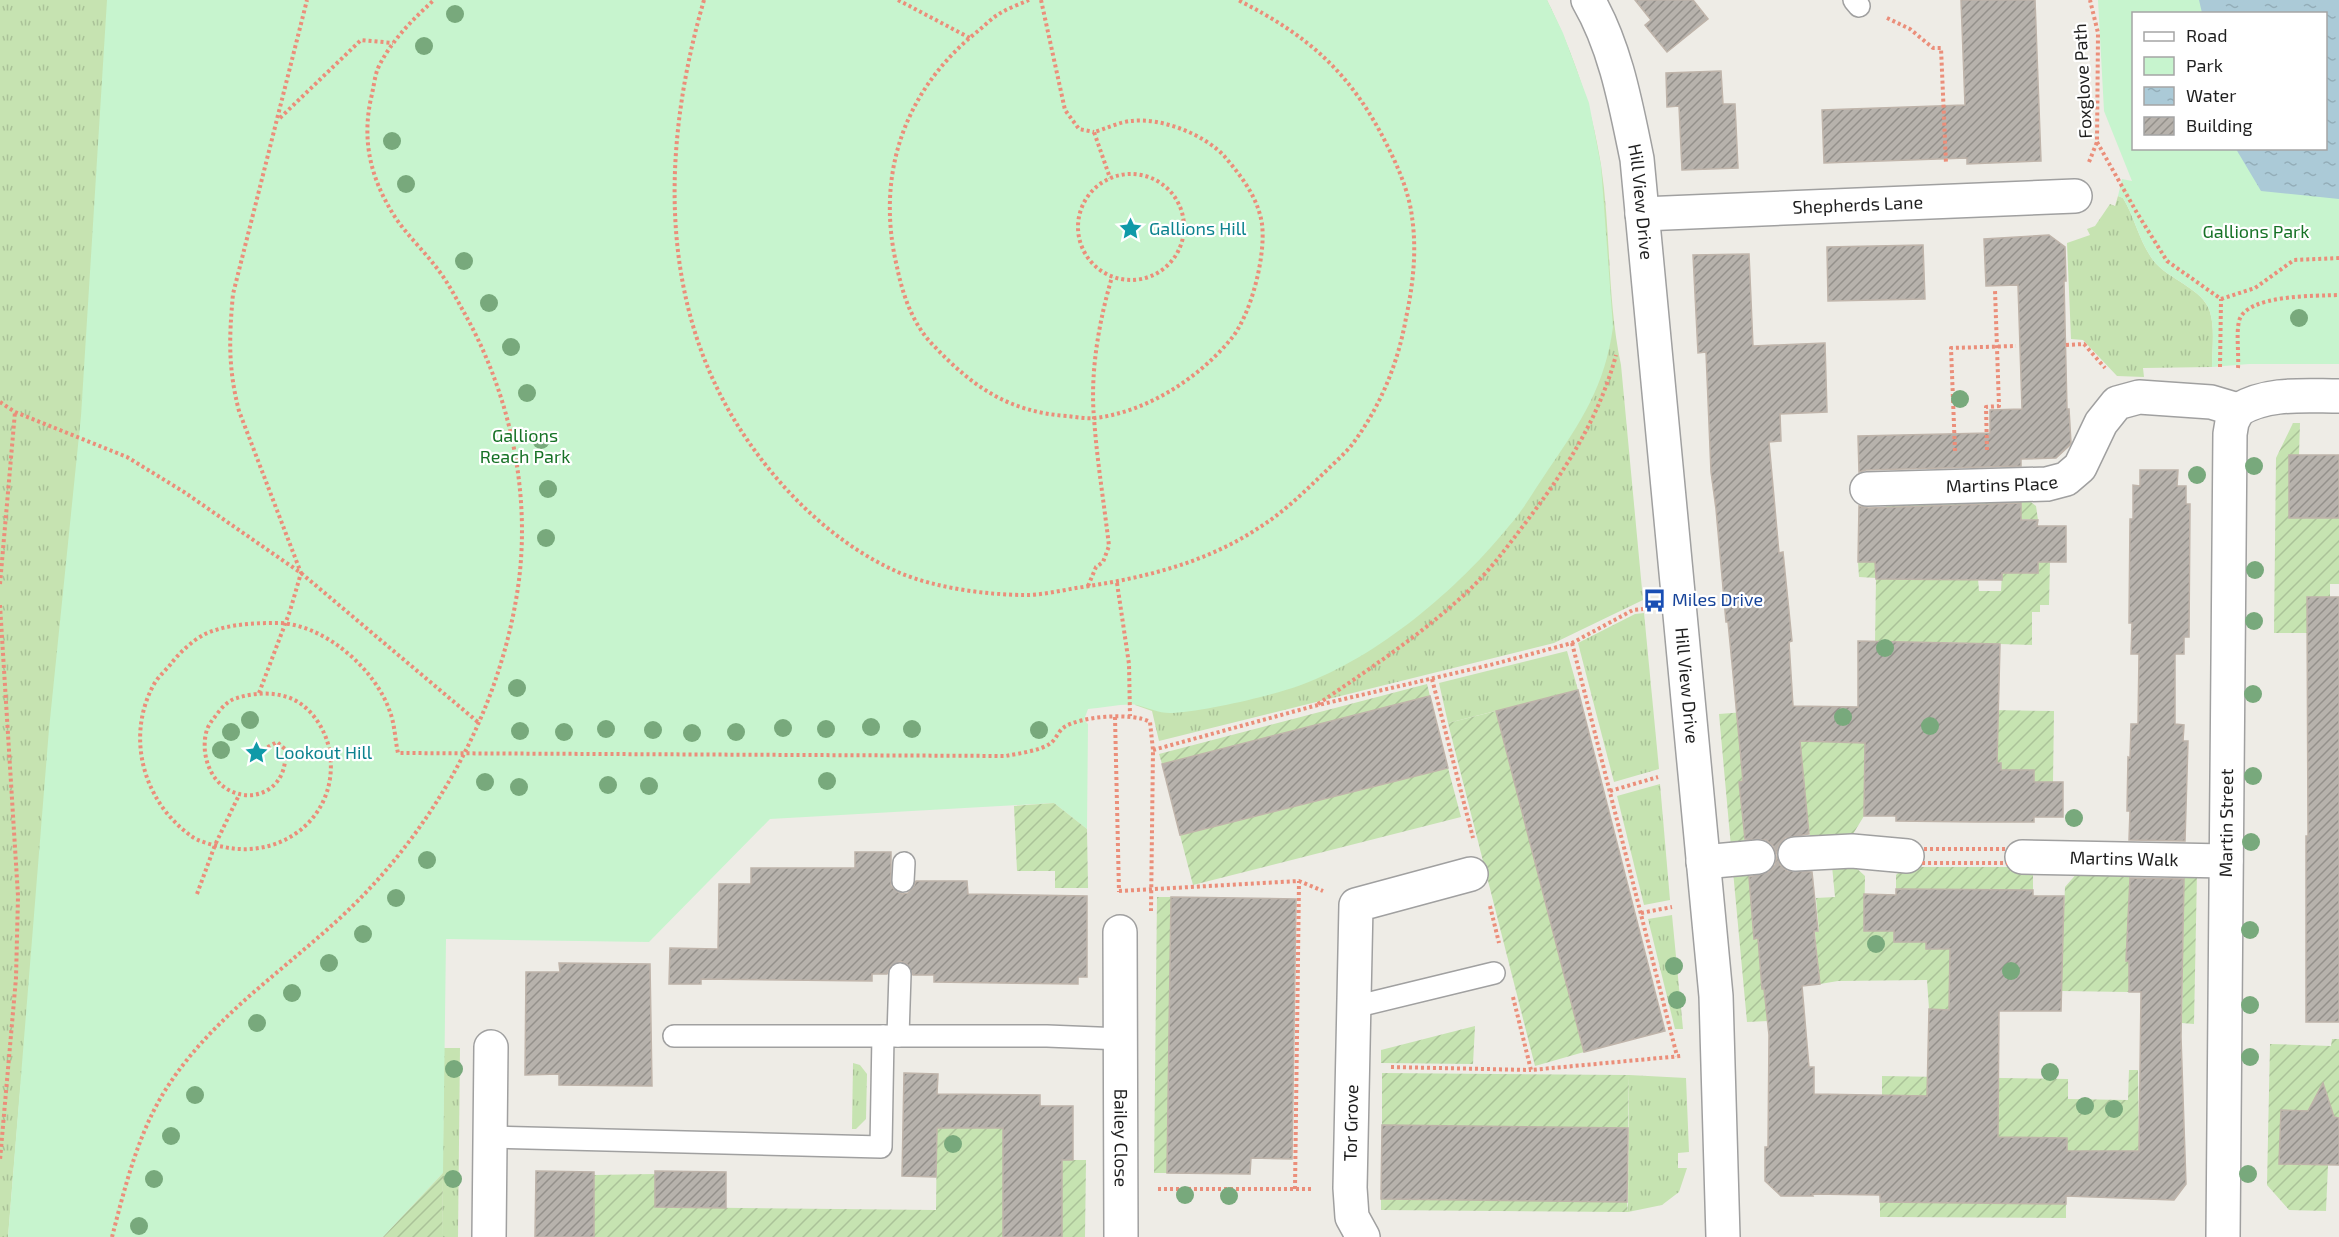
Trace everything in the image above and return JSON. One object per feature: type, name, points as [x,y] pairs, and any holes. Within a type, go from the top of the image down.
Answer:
[{"type":"street","name":"Hill View Drive","points":[[1588,0],[1595,12],[1620,80],[1637,159],[1717,1005],[1723,1237]]},
{"type":"street","name":"Shepherds Lane","points":[[1642,214],[2075,196]]},
{"type":"street","points":[[2224,406],[2275,396],[2339,396]]},
{"type":"street","name":"Martins Place","points":[[1867,489],[2047,484],[2066,479],[2080,467],[2102,423],[2117,403],[2139,397],[2224,406]]},
{"type":"street","name":"Martin Street","points":[[2223,1237],[2230,434],[2232,422],[2224,406]]},
{"type":"street","points":[[1795,854],[1852,851],[1907,856]]},
{"type":"street","points":[[1703,862],[1758,857]]},
{"type":"street","name":"Martins Walk","points":[[2022,857],[2226,861]]},
{"type":"street","points":[[1356,905],[1473,861]]},
{"type":"street","name":"Tor Grove","points":[[1356,905],[1350,1188],[1352,1216],[1363,1237]]},
{"type":"street","name":"Bailey Close","points":[[1120,929],[1121,1237]]},
{"type":"street","points":[[489,1237],[491,1047]]},
{"type":"lane","points":[[1354,1007],[1494,973]]},
{"type":"lane","points":[[491,1137],[881,1148],[891,1036],[900,974]]},
{"type":"lane","points":[[674,1036],[1047,1036],[1122,1039]]},
{"type":"path","points":[[259,693],[301,573],[240,411],[232,383],[229,344],[233,294],[308,0]]},
{"type":"path","points":[[112,1237],[142,1138],[166,1089],[195,1052],[243,1000],[333,925],[406,848],[465,754],[479,723],[508,638],[519,579],[522,510],[515,447],[498,384],[467,318],[440,271],[397,220],[377,185],[369,155],[367,113],[377,69],[393,43],[416,15],[434,0]]},
{"type":"path","points":[[704,0],[692,41],[678,112],[674,167],[676,227],[686,296],[695,333],[709,373],[735,422],[770,473],[824,526],[860,552],[903,574],[970,592],[1028,596],[1117,583],[1170,569],[1218,550],[1258,529],[1296,500],[1352,445],[1377,407],[1391,375],[1404,333],[1412,289],[1414,261],[1412,214],[1398,168],[1372,116],[1349,83],[1326,58],[1298,34],[1238,0]]},
{"type":"path","points":[[898,0],[970,38]]},
{"type":"path","points":[[1029,0],[999,14],[970,38],[950,56],[920,94],[905,124],[896,151],[891,184],[890,224],[894,256],[902,291],[926,339],[959,373],[983,390],[1013,404],[1050,415],[1094,418],[1139,407],[1199,372],[1233,337],[1250,300],[1262,261],[1262,223],[1246,181],[1216,146],[1180,128],[1157,123],[1131,121],[1094,132],[1079,129],[1065,110],[1041,0]]},
{"type":"path","name":"Foxglove Path","points":[[2090,0],[2098,33],[2097,142],[2167,261],[2221,298]]},
{"type":"path","points":[[1910,28],[1933,48],[1941,48],[1945,147]]},
{"type":"path","points":[[279,118],[361,40],[393,43]]},
{"type":"path","points":[[1094,132],[1110,178]]},
{"type":"path","points":[[1128,174],[1144,175],[1160,183],[1173,194],[1181,209],[1185,226],[1182,244],[1174,259],[1161,271],[1146,278],[1129,280],[1112,277],[1089,261],[1080,242],[1078,221],[1082,207],[1098,185],[1110,178],[1128,174]]},
{"type":"path","points":[[2224,406],[2219,379],[2221,298],[2255,288],[2294,260],[2339,258]]},
{"type":"path","points":[[1088,587],[1096,567],[1103,562],[1109,546],[1094,418],[1093,390],[1098,342],[1112,277]]},
{"type":"path","points":[[1987,454],[1986,407],[1999,406],[1995,290]]},
{"type":"path","points":[[2239,355],[2240,319],[2250,307],[2271,300],[2339,295]]},
{"type":"path","points":[[2066,345],[2084,344],[2111,374]]},
{"type":"path","points":[[1955,454],[1951,348],[2016,346]]},
{"type":"path","points":[[1314,706],[1419,633],[1466,594],[1499,558],[1553,486],[1590,426],[1611,374],[1616,354]]},
{"type":"path","points":[[0,402],[15,412],[127,458],[184,492],[301,573],[479,723]]},
{"type":"path","points":[[0,584],[15,412]]},
{"type":"path","points":[[1117,583],[1129,664],[1130,716]]},
{"type":"path","points":[[0,605],[18,896],[16,978],[0,1160]]},
{"type":"path","points":[[1153,750],[1314,706],[1572,643],[1633,610],[1644,609]]},
{"type":"path","points":[[257,753],[277,742],[285,749],[286,760],[277,784],[261,794],[239,795],[217,784],[206,763],[204,746],[206,728],[232,699],[250,694],[274,693],[297,701],[313,715],[326,736],[331,758],[330,778],[324,802],[313,819],[296,835],[272,846],[238,850],[191,836],[166,812],[148,785],[140,755],[141,722],[154,685],[176,657],[204,635],[244,623],[285,623],[323,635],[350,655],[383,695],[391,713],[398,753],[1006,756],[1052,743],[1063,728],[1084,720],[1115,717],[1130,716],[1142,717],[1150,722],[1153,750],[1150,927],[1120,929],[1115,717]]},
{"type":"path","points":[[1572,643],[1677,1056]]},
{"type":"path","points":[[1432,679],[1473,861]]},
{"type":"path","points":[[1610,791],[1665,774]]},
{"type":"path","points":[[197,894],[215,845],[239,795]]},
{"type":"path","points":[[1906,849],[2022,849],[2023,863],[1907,863],[1907,856],[1906,849]]},
{"type":"path","points":[[1119,891],[1299,881],[1356,905]]},
{"type":"path","points":[[1295,1189],[1299,881]]},
{"type":"path","points":[[1490,904],[1501,948]]},
{"type":"path","points":[[1641,913],[1678,906]]},
{"type":"path","points":[[1512,992],[1531,1070]]},
{"type":"path","points":[[1353,1066],[1531,1070],[1684,1056]]},
{"type":"path","points":[[1121,1189],[1324,1189]]},
{"type":"green space","points":[[0,0],[147,0],[20,1092],[8,1237],[0,1237]]},
{"type":"green space","name":"Gallions Reach Park","points":[[107,0],[1547,0],[1563,33],[1589,103],[1601,166],[1613,327],[1609,348],[1598,386],[1590,403],[1525,506],[1489,550],[1466,573],[1415,619],[1387,639],[1330,673],[1287,690],[1255,698],[1173,713],[1159,712],[1137,705],[1088,709],[1084,720],[1088,724],[1087,829],[1054,803],[770,819],[649,942],[446,939],[443,1173],[383,1237],[8,1237],[49,729],[81,416]]},
{"type":"green space","points":[[1547,0],[1580,80],[1601,165],[1613,315],[1621,365],[1643,600],[1554,643],[1159,741],[1152,711],[1135,705]]},
{"type":"green space","name":"Gallions Park","points":[[2098,0],[2339,0],[2339,364],[2249,364],[2212,367],[2213,339],[2210,312],[2201,297],[2159,267],[2144,245],[2131,213],[2123,198],[2118,196],[2122,179],[2132,181],[2104,111]]},
{"type":"green space","points":[[2118,196],[2123,198],[2153,260],[2167,273],[2193,290],[2206,304],[2212,325],[2212,367],[2143,368],[2144,377],[2117,376],[2083,340],[2071,339],[2067,243],[2090,235],[2087,229],[2095,226],[2110,204],[2115,206]]},
{"type":"green space","points":[[2293,423],[2300,423],[2299,455],[2289,518],[2339,518],[2339,584],[2330,584],[2330,597],[2307,597],[2307,633],[2274,633],[2276,458]]},
{"type":"green space","points":[[1955,498],[2027,499],[2036,506],[2038,520],[1879,512],[1888,505],[1956,504]]},
{"type":"green space","points":[[1858,562],[1875,562],[1978,579],[1979,591],[2001,591],[2002,573],[2037,573],[2038,562],[2050,562],[2049,605],[2040,605],[2040,612],[2032,612],[2032,645],[1933,642],[1926,645],[1875,644],[1876,578],[1859,577]]},
{"type":"green space","points":[[1644,613],[1659,769],[1614,782],[1578,643],[1635,614]]},
{"type":"green space","points":[[1567,651],[1578,690],[1448,723],[1439,683]]},
{"type":"green space","points":[[1427,684],[1430,696],[1162,764],[1159,754]]},
{"type":"green space","points":[[1931,709],[2054,711],[2053,782],[2034,782],[2034,770],[2001,770],[1864,816],[1853,834],[1810,837],[1796,725],[1850,720],[1851,743],[1898,743]]},
{"type":"green space","points":[[1496,711],[1584,1052],[1535,1066],[1448,723]]},
{"type":"green space","points":[[1745,712],[1738,727],[1746,846],[1731,847],[1719,714]]},
{"type":"green space","points":[[1448,768],[1461,817],[1193,885],[1180,835]]},
{"type":"green space","points":[[1660,784],[1670,900],[1644,905],[1617,796]]},
{"type":"green space","points":[[1054,803],[1087,829],[1088,888],[1055,888],[1055,871],[1017,871],[1014,806]]},
{"type":"green space","points":[[1852,864],[1865,876],[1864,930],[1894,931],[1895,942],[1926,942],[1926,949],[1999,949],[2033,933],[2063,933],[2065,887],[2079,871],[2197,872],[2194,1024],[2182,1023],[2184,877],[2130,877],[2126,961],[2129,961],[2129,992],[2061,991],[1994,1010],[1929,1009],[1927,980],[1838,981],[1820,984],[1815,932],[1819,931],[1816,898],[1835,897],[1832,866]]},
{"type":"green space","points":[[1904,867],[2026,867],[2033,872],[2033,890],[1896,889],[1896,875]]},
{"type":"green space","points":[[1749,870],[1754,938],[1758,938],[1762,988],[1768,1021],[1747,1022],[1733,871]]},
{"type":"green space","points":[[1157,897],[1171,897],[1167,1173],[1154,1173]]},
{"type":"green space","points":[[1672,915],[1683,1029],[1675,1029],[1648,919]]},
{"type":"green space","points":[[1475,1026],[1473,1064],[1381,1063],[1381,1050]]},
{"type":"green space","points":[[2332,1039],[2339,1039],[2339,1118],[2329,1117],[2328,1099],[2323,1097],[2314,1100],[2312,1111],[2281,1110],[2279,1163],[2328,1165],[2326,1211],[2289,1210],[2267,1185],[2270,1044],[2331,1046]]},
{"type":"green space","points":[[444,1048],[460,1048],[458,1237],[442,1237]]},
{"type":"green space","points":[[853,1063],[860,1065],[867,1074],[866,1119],[856,1129],[852,1129]]},
{"type":"green space","points":[[2129,1070],[2138,1070],[2139,1151],[2067,1151],[1882,1135],[1882,1076],[2068,1079],[2068,1099],[2128,1100]]},
{"type":"green space","points":[[1382,1073],[1629,1075],[1628,1128],[1382,1125]]},
{"type":"green space","points":[[1629,1075],[1686,1078],[1689,1152],[1678,1153],[1678,1168],[1687,1168],[1679,1192],[1662,1205],[1628,1212]]},
{"type":"green space","points":[[937,1125],[1004,1128],[1003,1237],[594,1237],[594,1175],[655,1174],[656,1207],[936,1210]]},
{"type":"green space","points":[[1062,1160],[1086,1160],[1085,1237],[1062,1237]]},
{"type":"green space","points":[[443,1173],[442,1237],[383,1237]]},
{"type":"green space","points":[[1381,1199],[1627,1202],[1628,1212],[1381,1210]]},
{"type":"green space","points":[[1880,1202],[2066,1204],[2066,1218],[1880,1217]]},
{"type":"water","points":[[2199,0],[2339,0],[2339,199],[2261,191],[2237,150],[2327,150],[2327,12],[2202,12]]},
{"type":"building","points":[[1635,0],[1693,0],[1708,19],[1667,52],[1645,25],[1651,20]]},
{"type":"building","points":[[1961,0],[2035,0],[2041,161],[1967,164],[1967,158],[1824,163],[1822,110],[1965,105]]},
{"type":"building","points":[[1721,71],[1723,104],[1735,104],[1738,168],[1682,170],[1679,106],[1667,107],[1666,73]]},
{"type":"building","points":[[2049,235],[2065,247],[2067,409],[2069,409],[2071,443],[2069,446],[2056,458],[2021,459],[2021,466],[1859,472],[1858,436],[1990,433],[1990,410],[2022,409],[2018,285],[1986,286],[1984,239]]},
{"type":"building","points":[[1923,245],[1925,299],[1828,301],[1827,247]]},
{"type":"building","points":[[1749,254],[1753,346],[1825,343],[1827,412],[1780,414],[1781,441],[1769,442],[1779,553],[1783,552],[1792,641],[1789,642],[1793,706],[1858,707],[1858,641],[2000,644],[1997,763],[2001,763],[2001,770],[2034,770],[2034,782],[2063,782],[2063,817],[2034,817],[2034,822],[1976,822],[1896,821],[1896,816],[1864,816],[1865,743],[1800,741],[1809,834],[1785,838],[1776,854],[1773,846],[1766,840],[1745,839],[1739,782],[1743,781],[1711,472],[1706,352],[1698,353],[1693,255]]},
{"type":"building","points":[[2289,455],[2339,455],[2339,518],[2289,518]]},
{"type":"building","points":[[2140,470],[2178,470],[2177,486],[2186,486],[2186,504],[2190,504],[2189,637],[2184,637],[2184,654],[2175,654],[2175,724],[2184,725],[2183,741],[2188,741],[2185,841],[2129,840],[2128,757],[2130,758],[2131,724],[2138,724],[2139,654],[2131,654],[2130,519],[2133,519],[2133,485],[2140,486]]},
{"type":"building","points":[[2021,503],[2021,520],[2038,520],[2037,526],[2066,526],[2066,562],[2038,562],[2038,573],[2002,573],[2002,580],[1876,579],[1875,562],[1858,562],[1859,506],[1868,508]]},
{"type":"building","points":[[2307,597],[2339,597],[2339,1022],[2306,1022]]},
{"type":"building","points":[[1578,690],[1665,1031],[1584,1052],[1496,711]]},
{"type":"building","points":[[1430,696],[1448,768],[1180,835],[1162,764]]},
{"type":"building","points":[[855,852],[891,852],[891,886],[902,894],[908,893],[916,881],[967,881],[968,894],[1087,896],[1087,977],[1078,977],[1078,984],[934,982],[934,975],[913,975],[907,964],[900,961],[890,967],[887,974],[872,974],[872,981],[701,979],[701,984],[669,984],[670,948],[718,949],[719,884],[751,884],[751,868],[855,868]]},
{"type":"building","points":[[1777,856],[1780,865],[1787,871],[1812,872],[1818,931],[1814,931],[1820,984],[1802,986],[1809,1067],[1814,1067],[1814,1094],[1927,1096],[1929,1009],[1949,1010],[1950,949],[1926,949],[1926,942],[1894,942],[1894,931],[1864,931],[1864,894],[1896,895],[1896,889],[2033,890],[2033,896],[2064,896],[2061,1011],[1999,1011],[1998,1137],[2067,1138],[2067,1151],[2139,1151],[2141,992],[2129,992],[2129,961],[2126,961],[2130,878],[2184,879],[2181,1037],[2186,1184],[2174,1200],[2066,1196],[2066,1204],[1880,1202],[1880,1195],[1781,1196],[1765,1181],[1765,1147],[1768,1147],[1769,1035],[1758,938],[1754,939],[1749,877],[1769,872],[1775,865]]},
{"type":"building","points":[[1171,897],[1296,899],[1292,1159],[1251,1158],[1250,1174],[1167,1173]]},
{"type":"building","points":[[559,963],[650,964],[652,1086],[559,1085],[559,1074],[525,1075],[526,972],[560,972]]},
{"type":"building","points":[[904,1073],[938,1074],[937,1094],[1040,1095],[1040,1106],[1073,1106],[1073,1160],[1062,1160],[1062,1237],[1003,1237],[1003,1128],[937,1128],[936,1177],[902,1176]]},
{"type":"building","points":[[2323,1083],[2334,1117],[2339,1118],[2339,1165],[2279,1164],[2281,1110],[2308,1111]]},
{"type":"building","points":[[1382,1125],[1628,1128],[1627,1202],[1381,1199]]},
{"type":"building","points":[[536,1171],[594,1172],[594,1237],[535,1237]]},
{"type":"building","points":[[655,1171],[726,1172],[726,1208],[655,1207]]},
{"type":"place","name":"Gallions Hill","points":[[1131,229]]},
{"type":"place","name":"Miles Drive","points":[[1654,600]]},
{"type":"place","name":"Lookout Hill","points":[[257,753]]}]
